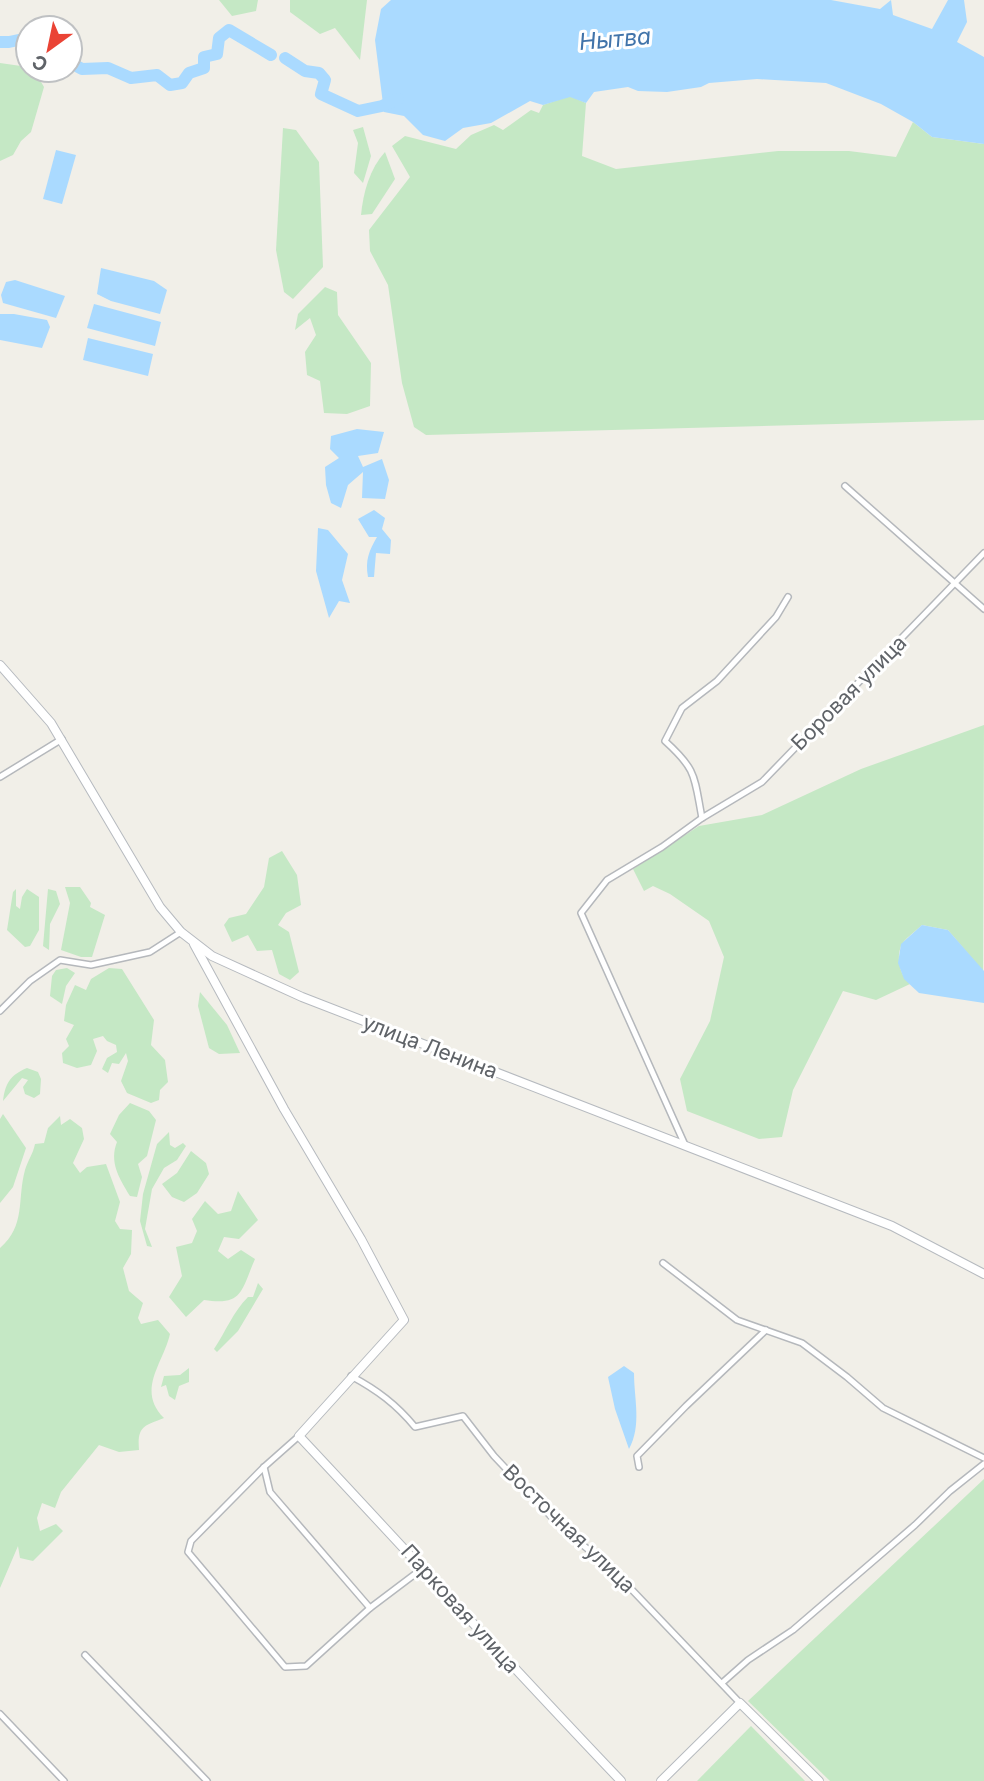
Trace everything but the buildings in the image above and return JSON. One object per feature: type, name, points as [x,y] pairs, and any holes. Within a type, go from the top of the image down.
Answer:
[{"type":"street","points":[[845,486],[984,609]]},
{"type":"street","name":"Боровая улица","points":[[686,1148],[581,913],[607,880],[662,847],[702,817],[762,782],[957,584],[984,553]]},
{"type":"street","points":[[702,817],[694,774],[689,763],[665,741],[682,708],[717,681],[776,617],[788,597]]},
{"type":"street","name":"улица Ленина","points":[[0,665],[62,739],[160,907],[181,932],[212,956],[302,997],[892,1226],[984,1274]]},
{"type":"street","points":[[0,777],[62,739]]},
{"type":"street","points":[[0,1011],[30,981],[60,960],[92,965],[150,952],[181,932]]},
{"type":"street","points":[[193,941],[284,1109],[361,1239],[404,1320],[299,1436],[264,1467],[191,1541],[188,1552],[285,1667],[306,1666],[370,1608],[423,1568]]},
{"type":"street","points":[[663,1263],[737,1320],[802,1343],[883,1408],[984,1458]]},
{"type":"street","points":[[639,1467],[637,1456],[766,1330]]},
{"type":"street","name":"Восточная улица","points":[[351,1376],[377,1390],[399,1407],[415,1427],[463,1416],[494,1456],[561,1527],[613,1570],[740,1703]]},
{"type":"street","name":"Парковая улица","points":[[299,1436],[492,1646],[621,1781]]},
{"type":"street","points":[[722,1683],[748,1660],[793,1630],[984,1464]]},
{"type":"street","points":[[264,1467],[271,1492],[370,1608]]},
{"type":"street","points":[[85,1655],[207,1781]]},
{"type":"street","points":[[660,1781],[740,1703],[819,1781]]},
{"type":"street","points":[[0,1714],[64,1781]]},
{"type":"green space","points":[[219,0],[258,0],[256,11],[232,16]]},
{"type":"green space","points":[[290,0],[367,0],[360,60],[335,28],[320,34],[290,12]]},
{"type":"green space","points":[[0,63],[14,65],[14,84],[42,84],[44,87],[31,132],[21,141],[13,155],[0,161]]},
{"type":"green space","points":[[570,96],[586,103],[582,156],[616,169],[778,151],[849,151],[896,157],[913,122],[932,137],[984,144],[984,420],[426,435],[414,427],[402,383],[388,285],[370,251],[369,230],[410,177],[392,146],[405,136],[456,149],[471,135],[494,125],[503,130],[531,110],[539,113],[543,105]]},
{"type":"green space","points":[[363,127],[371,156],[363,183],[354,173],[358,143],[353,130]]},
{"type":"green space","points":[[283,128],[296,130],[319,162],[323,267],[293,299],[284,292],[276,250]]},
{"type":"green space","points":[[385,152],[395,179],[372,214],[361,215],[368,181]]},
{"type":"green space","points":[[325,287],[337,292],[338,315],[371,363],[370,406],[347,414],[324,413],[320,381],[307,375],[305,352],[316,335],[310,318],[295,330],[298,314]]},
{"type":"green space","points":[[984,725],[983,971],[948,930],[922,925],[901,946],[901,971],[910,984],[876,1000],[843,991],[793,1090],[782,1137],[759,1139],[687,1111],[680,1079],[710,1021],[724,957],[709,921],[670,894],[653,886],[644,891],[633,869],[699,826],[762,815],[861,769]]},
{"type":"green space","points":[[282,851],[297,875],[301,905],[286,913],[278,925],[289,932],[299,972],[290,980],[279,974],[272,950],[257,951],[248,935],[232,942],[224,925],[229,918],[246,914],[264,887],[269,858]]},
{"type":"green space","points":[[65,887],[80,887],[91,903],[90,907],[105,915],[92,957],[81,957],[61,950],[70,903]]},
{"type":"green space","points":[[16,889],[16,906],[20,909],[27,889],[39,897],[39,930],[30,946],[25,947],[7,930],[13,892]]},
{"type":"green space","points":[[48,889],[56,891],[60,904],[50,924],[49,950],[43,946]]},
{"type":"green space","points":[[67,968],[75,973],[66,986],[62,1004],[50,996],[52,976],[56,970]]},
{"type":"green space","points":[[109,968],[122,969],[154,1020],[151,1045],[165,1060],[168,1082],[160,1090],[159,1100],[151,1103],[127,1093],[121,1081],[128,1061],[126,1053],[119,1064],[112,1063],[108,1073],[102,1069],[107,1058],[117,1052],[116,1045],[103,1036],[93,1039],[97,1051],[91,1065],[77,1068],[63,1063],[62,1053],[69,1046],[66,1039],[74,1025],[64,1021],[66,1005],[75,985],[86,990],[91,979]]},
{"type":"green space","points":[[200,992],[227,1025],[240,1053],[219,1054],[209,1048],[198,1006]]},
{"type":"green space","points":[[27,1068],[38,1072],[41,1079],[40,1094],[34,1098],[25,1094],[23,1087],[28,1080],[22,1078],[3,1101],[9,1081]]},
{"type":"green space","points":[[130,1103],[149,1111],[156,1120],[147,1156],[138,1164],[142,1177],[137,1197],[130,1196],[119,1176],[114,1156],[117,1142],[110,1134],[119,1115]]},
{"type":"green space","points":[[3,1114],[26,1148],[13,1187],[0,1203],[0,1119]]},
{"type":"green space","points":[[60,1116],[61,1125],[70,1119],[82,1128],[84,1139],[73,1163],[80,1173],[87,1167],[106,1164],[120,1202],[115,1221],[120,1229],[132,1230],[131,1254],[123,1268],[129,1291],[143,1303],[138,1318],[141,1324],[158,1320],[170,1334],[152,1387],[156,1408],[164,1418],[143,1428],[139,1436],[139,1450],[119,1452],[99,1445],[61,1492],[55,1508],[42,1503],[37,1518],[40,1531],[56,1524],[63,1531],[33,1561],[20,1558],[18,1546],[0,1588],[0,1248],[14,1231],[25,1170],[35,1144],[44,1143],[48,1128]]},
{"type":"green space","points":[[169,1132],[170,1145],[175,1148],[183,1143],[186,1146],[177,1160],[164,1168],[152,1189],[145,1229],[152,1247],[147,1246],[140,1221],[143,1194],[157,1144]]},
{"type":"green space","points":[[191,1151],[206,1163],[209,1174],[197,1193],[184,1202],[172,1197],[162,1184],[177,1173]]},
{"type":"green space","points":[[238,1191],[258,1220],[239,1239],[224,1237],[218,1251],[228,1259],[241,1250],[255,1259],[247,1280],[234,1298],[226,1301],[204,1300],[186,1317],[169,1297],[182,1276],[176,1247],[192,1243],[197,1231],[192,1219],[205,1201],[218,1214],[231,1211]]},
{"type":"green space","points":[[258,1283],[263,1289],[238,1331],[217,1352],[214,1349],[230,1322],[248,1297],[253,1297]]},
{"type":"green space","points":[[189,1368],[189,1382],[179,1386],[175,1400],[169,1396],[166,1385],[161,1387],[164,1376],[180,1375]]},
{"type":"green space","points":[[984,1479],[984,1781],[830,1781],[748,1701]]},
{"type":"green space","points":[[751,1726],[805,1781],[697,1781]]},
{"type":"water","points":[[391,0],[831,0],[880,9],[891,0],[893,15],[932,29],[948,0],[964,0],[967,22],[957,42],[984,57],[984,144],[932,137],[913,122],[881,104],[826,83],[757,79],[709,83],[701,87],[667,92],[638,91],[628,87],[594,92],[586,103],[570,97],[543,105],[530,101],[491,123],[463,128],[445,141],[423,135],[404,116],[384,112],[375,40],[381,9]]},
{"type":"water","points":[[56,150],[76,155],[62,204],[43,199]]},
{"type":"water","points":[[101,268],[154,281],[167,290],[160,314],[111,301],[97,294]]},
{"type":"water","points":[[15,280],[65,296],[56,318],[3,303],[1,295],[6,282]]},
{"type":"water","points":[[94,304],[161,322],[155,346],[87,328]]},
{"type":"water","points":[[0,314],[47,320],[50,327],[42,348],[0,340]]},
{"type":"water","points":[[88,338],[153,354],[148,376],[83,360]]},
{"type":"water","points":[[357,429],[384,432],[378,453],[358,456],[363,467],[382,459],[389,480],[385,499],[362,498],[363,472],[348,485],[341,508],[331,503],[326,485],[325,467],[339,458],[330,449],[331,436]]},
{"type":"water","points":[[374,510],[385,518],[382,529],[391,540],[390,554],[376,553],[374,577],[368,577],[368,556],[377,537],[369,537],[358,519]]},
{"type":"water","points":[[318,528],[328,530],[348,554],[342,580],[350,603],[339,601],[329,618],[316,571]]},
{"type":"water","points":[[922,925],[948,930],[984,971],[984,1003],[919,993],[904,979],[898,963],[901,944]]},
{"type":"water","points":[[624,1366],[634,1373],[636,1402],[635,1431],[629,1449],[615,1409],[608,1377]]},
{"type":"waterway","name":"Нытва","points":[[84,69],[108,68],[131,78],[157,75],[170,85],[182,83],[189,73],[204,68],[204,57],[217,54],[219,38],[229,30],[271,55]]},
{"type":"waterway","name":"Нытва","points":[[0,42],[14,41]]},
{"type":"waterway","name":"Нытва","points":[[285,58],[305,71],[319,73],[325,80],[321,94],[358,111],[382,106],[398,99]]}]
